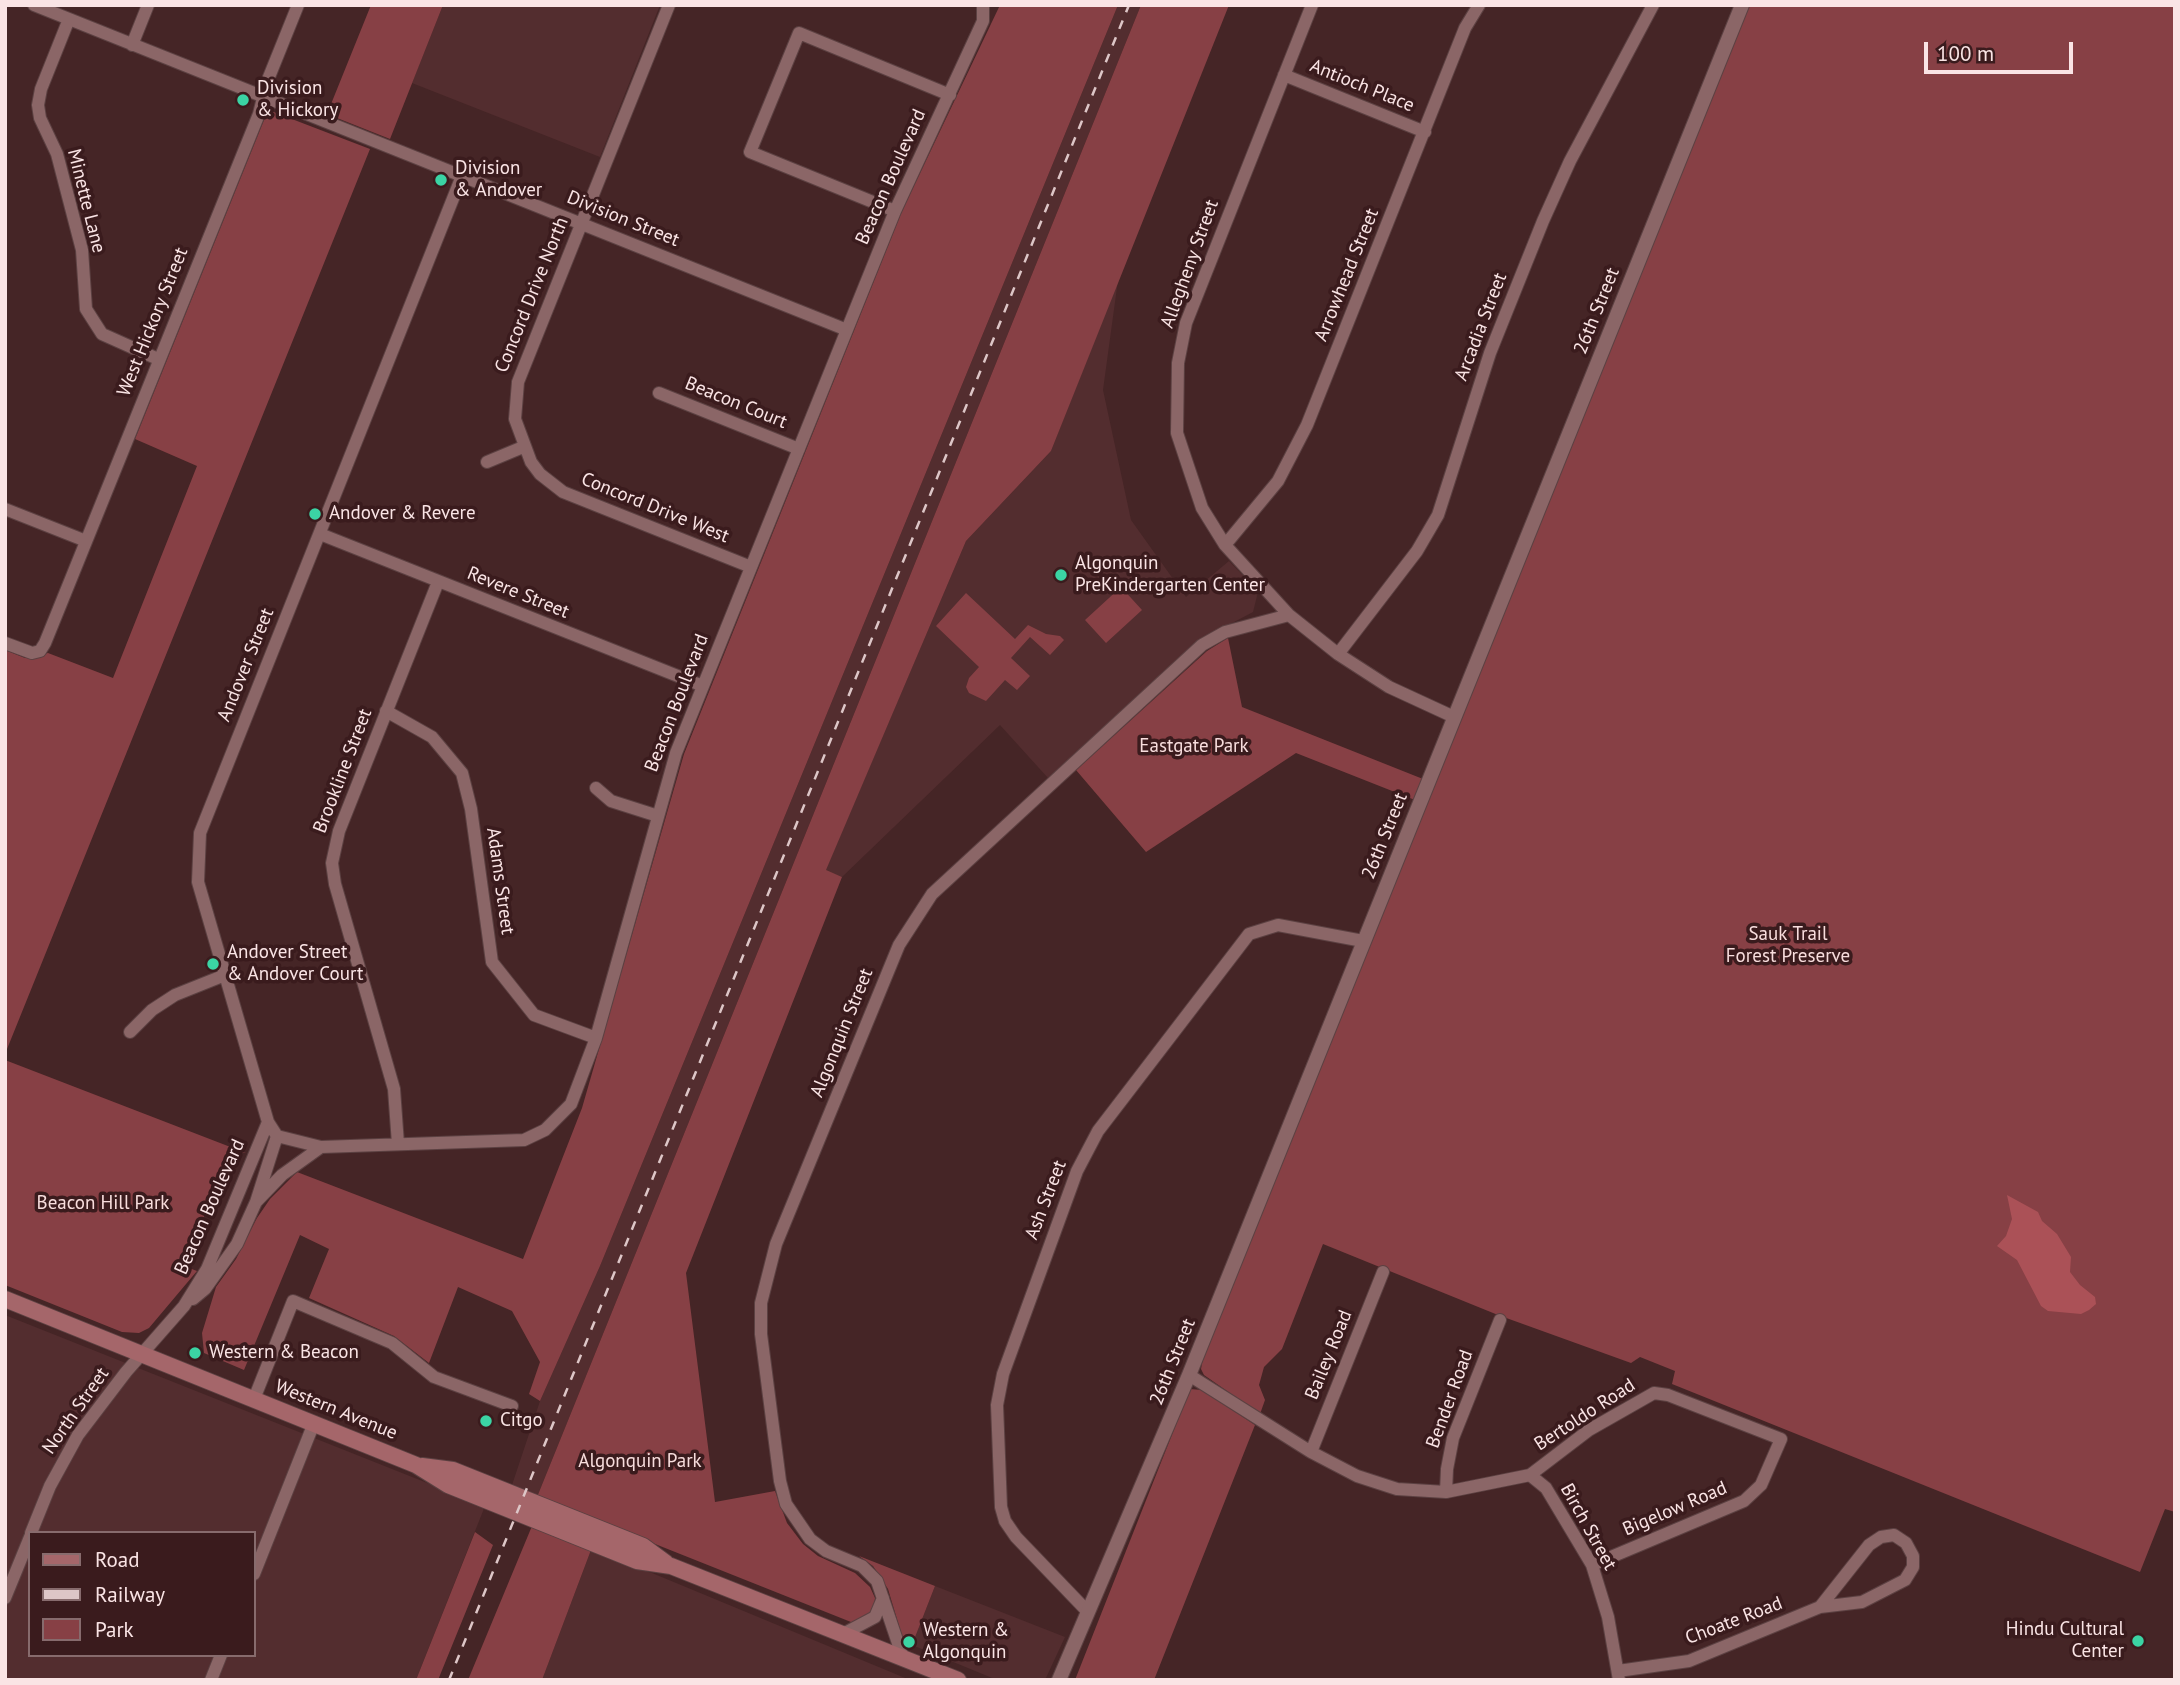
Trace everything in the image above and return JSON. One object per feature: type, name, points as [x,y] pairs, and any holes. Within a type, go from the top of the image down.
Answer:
[{"type":"main road","name":"Western Avenue","points":[[5,1299],[416,1465],[453,1470],[643,1546],[671,1566],[958,1680]]},
{"type":"street","name":"Division Street","points":[[34,5],[847,330]]},
{"type":"street","points":[[132,45],[148,5]]},
{"type":"street","name":"West Hickory Street","points":[[5,643],[32,653],[40,652],[264,98],[298,5]]},
{"type":"street","name":"Concord Drive North","points":[[523,447],[515,419],[518,382],[669,5]]},
{"type":"street","name":"Beacon Boulevard","points":[[256,1202],[282,1175],[321,1146],[524,1140],[545,1130],[570,1104],[596,1038],[676,753],[895,211],[983,21],[983,5]]},
{"type":"street","name":"Allegheny Street","points":[[1312,5],[1198,286],[1186,323],[1178,363],[1177,433],[1202,508],[1225,545],[1289,615],[1338,654],[1389,687],[1454,717]]},
{"type":"street","name":"Arrowhead Street","points":[[1225,545],[1278,481],[1307,425],[1465,28],[1479,5]]},
{"type":"street","name":"Arcadia Street","points":[[1338,654],[1418,551],[1438,515],[1490,352],[1543,221],[1570,161],[1653,5]]},
{"type":"street","name":"26th Street","points":[[1059,1680],[1189,1374],[1742,5]]},
{"type":"street","name":"Minette Lane","points":[[69,19],[41,89],[38,105],[40,118],[57,155],[82,250],[86,309],[102,334],[158,359]]},
{"type":"street","points":[[895,211],[750,152],[799,33],[950,94]]},
{"type":"street","name":"Antioch Place","points":[[1284,75],[1425,132]]},
{"type":"street","name":"Andover Street","points":[[277,1136],[268,1122],[198,882],[200,833],[461,176]]},
{"type":"street","name":"Beacon Court","points":[[659,393],[799,449]]},
{"type":"street","points":[[487,462],[523,447]]},
{"type":"street","name":"Concord Drive West","points":[[523,447],[540,474],[563,492],[751,567]]},
{"type":"street","points":[[5,509],[86,541]]},
{"type":"street","name":"Revere Street","points":[[320,534],[703,686]]},
{"type":"street","name":"Brookline Street","points":[[398,1144],[394,1089],[335,884],[332,863],[339,831],[438,582]]},
{"type":"street","name":"Algonquin Street","points":[[903,1658],[877,1581],[862,1566],[826,1551],[810,1539],[786,1504],[780,1480],[761,1334],[761,1303],[776,1244],[899,945],[932,894],[1202,645],[1225,632],[1289,615]]},
{"type":"street","name":"Adams Street","points":[[386,711],[432,737],[462,773],[471,809],[492,962],[534,1015],[596,1038]]},
{"type":"street","points":[[596,788],[611,802],[658,816]]},
{"type":"street","name":"Ash Street","points":[[1088,1612],[1016,1537],[1005,1521],[1001,1507],[998,1419],[999,1388],[1003,1374],[1077,1171],[1098,1131],[1249,934],[1279,925],[1363,941]]},
{"type":"street","points":[[130,1032],[152,1010],[175,995],[225,975]]},
{"type":"street","name":"Beacon Boulevard","points":[[143,1354],[184,1306],[207,1269],[268,1122]]},
{"type":"street","points":[[277,1136],[321,1146]]},
{"type":"street","name":"Beacon Boulevard","points":[[184,1306],[205,1289],[237,1244],[256,1202],[277,1136]]},
{"type":"street","name":"Bailey Road","points":[[1311,1452],[1383,1272]]},
{"type":"street","points":[[254,1399],[293,1301],[391,1343],[434,1377],[512,1406]]},
{"type":"street","name":"Bender Road","points":[[1446,1492],[1453,1438],[1500,1320]]},
{"type":"street","name":"North Street","points":[[33,1531],[50,1486],[78,1435],[143,1354]]},
{"type":"street","points":[[1189,1374],[1311,1452],[1357,1476],[1397,1489],[1446,1492],[1530,1475]]},
{"type":"street","name":"Bertoldo Road","points":[[1530,1475],[1589,1430],[1654,1393],[1668,1395],[1781,1438]]},
{"type":"street","points":[[256,1569],[314,1423]]},
{"type":"street","name":"Bigelow Road","points":[[1592,1565],[1744,1501],[1761,1485],[1781,1438]]},
{"type":"street","name":"Birch Street","points":[[1530,1475],[1546,1488],[1592,1565],[1608,1617],[1619,1675]]},
{"type":"street","name":"Choate Road","points":[[1619,1675],[1689,1661],[1820,1607],[1862,1602],[1905,1580],[1913,1567],[1913,1556],[1906,1543],[1894,1535],[1881,1537],[1869,1545],[1820,1607]]},
{"type":"street","name":"North Street","points":[[5,1598],[28,1542]]},
{"type":"street","points":[[843,1634],[875,1617],[883,1598]]},
{"type":"street","points":[[211,1680],[220,1657]]},
{"type":"shaded area","points":[[443,5],[660,5],[600,157],[412,83]]},
{"type":"shaded area","points":[[1118,5],[1141,5],[537,1497],[512,1485],[540,1401],[600,1266]]},
{"type":"shaded area","name":"Algonquin PreKindergarten Center","points":[[1118,280],[1103,390],[1131,520],[1186,597],[1229,561],[1255,588],[1257,596],[1253,612],[1200,640],[1048,778],[1000,725],[842,877],[825,871],[966,541],[1051,451]]},
{"type":"shaded area","points":[[2007,1195],[2038,1212],[2042,1221],[2057,1234],[2071,1257],[2070,1272],[2080,1285],[2095,1297],[2096,1304],[2089,1310],[2081,1314],[2048,1311],[2041,1306],[2017,1260],[1997,1246],[2006,1236],[2012,1219]]},
{"type":"shaded area","points":[[5,1315],[485,1506],[416,1680],[5,1680]]},
{"type":"shaded area","points":[[591,1550],[652,1573],[910,1680],[542,1680]]},
{"type":"shaded area","points":[[935,1586],[1065,1637],[1045,1680],[997,1680],[912,1645]]},
{"type":"green space","points":[[371,5],[443,5],[390,139],[327,114]]},
{"type":"green space","points":[[1000,5],[1118,5],[600,1266],[540,1401],[529,1394],[540,1362],[512,1311],[458,1287],[429,1363],[394,1336],[309,1298],[329,1249],[300,1235],[244,1370],[204,1353],[202,1333],[216,1287],[236,1259],[270,1199],[297,1172],[523,1259],[582,1108],[684,754],[902,211]]},
{"type":"green space","name":"Algonquin Park","points":[[1141,5],[1229,5],[1051,451],[966,541],[826,870],[842,877],[686,1273],[715,1502],[775,1491],[787,1523],[803,1544],[818,1556],[855,1573],[870,1587],[875,1598],[874,1609],[872,1614],[856,1624],[537,1497]]},
{"type":"green space","name":"Sauk Trail Forest Preserve","points":[[1749,5],[2175,5],[2175,1512],[2165,1509],[2140,1572],[1672,1384],[1675,1371],[1640,1357],[1631,1363],[1498,1315],[1323,1244],[1282,1349],[1264,1367],[1259,1385],[1265,1400],[1260,1414],[1204,1375],[1201,1369],[1204,1352]]},
{"type":"green space","points":[[271,111],[370,149],[5,1054],[5,650],[25,658],[48,653],[113,678],[197,466],[135,439],[266,115]]},
{"type":"green space","points":[[1121,587],[1142,610],[1106,643],[1085,620]]},
{"type":"green space","points":[[966,593],[1015,639],[1028,625],[1046,634],[1060,636],[1064,640],[1050,655],[1030,637],[1011,658],[1030,676],[1017,690],[1005,680],[986,701],[969,693],[966,687],[969,678],[979,667],[936,626]]},
{"type":"green space","name":"Eastgate Park","points":[[1228,638],[1242,707],[1423,779],[1415,800],[1296,753],[1146,852],[1076,770],[1207,651]]},
{"type":"green space","name":"Beacon Hill Park","points":[[5,1060],[246,1153],[231,1150],[184,1266],[197,1271],[149,1328],[139,1333],[122,1332],[5,1285]]},
{"type":"green space","points":[[1190,1389],[1202,1390],[1255,1425],[1154,1680],[1075,1680]]},
{"type":"green space","points":[[532,1526],[591,1550],[542,1680],[468,1680]]},
{"type":"green space","points":[[475,1532],[493,1545],[438,1680],[416,1680]]},
{"type":"green space","points":[[859,1556],[935,1586],[912,1645],[902,1636],[888,1589],[873,1566]]},
{"type":"railway","points":[[449,1680],[1129,5]]},
{"type":"place","name":"Division & Hickory","points":[[243,100]]},
{"type":"place","name":"Division & Andover","points":[[441,180]]},
{"type":"place","name":"Andover & Revere","points":[[315,514]]},
{"type":"place","name":"Algonquin PreKindergarten Center","points":[[1061,575]]},
{"type":"place","name":"Andover Street & Andover Court","points":[[213,964]]},
{"type":"place","name":"Western & Beacon","points":[[195,1353]]},
{"type":"place","name":"Citgo","points":[[486,1421]]},
{"type":"place","name":"Hindu Cultural Center","points":[[2138,1641]]},
{"type":"place","name":"Western & Algonquin","points":[[909,1642]]}]
